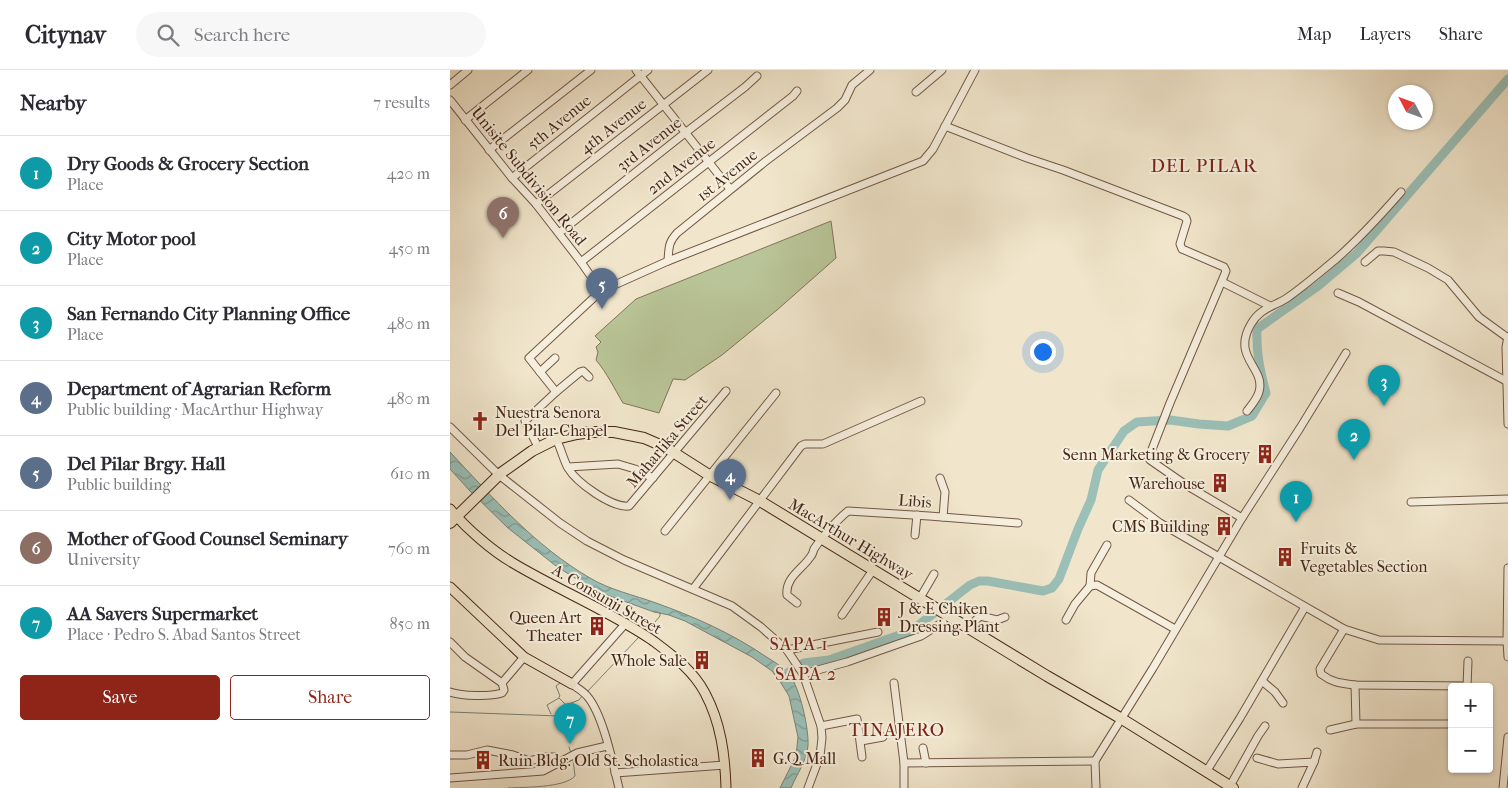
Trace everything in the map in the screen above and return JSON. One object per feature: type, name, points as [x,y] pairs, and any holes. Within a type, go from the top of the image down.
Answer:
[{"type":"highway","name":"MacArthur Highway","points":[[452,516],[474,500],[517,460],[556,439],[592,432],[614,432],[644,438],[675,452],[710,475],[760,501],[920,598],[946,619],[969,627],[1232,787]]},
{"type":"main road","name":"A. Consunji Street","points":[[452,516],[511,562],[626,623],[682,664],[701,686],[718,724],[725,765],[726,788]]},
{"type":"main road","points":[[450,587],[524,657],[572,684]]},
{"type":"street","points":[[450,85],[468,70]]},
{"type":"street","points":[[465,120],[528,70]]},
{"type":"street","points":[[490,150],[591,70]]},
{"type":"street","name":"5th Avenue","points":[[512,178],[638,73],[648,70]]},
{"type":"street","name":"4th Avenue","points":[[536,204],[708,70]]},
{"type":"street","name":"1st Avenue","points":[[668,261],[671,239],[730,189],[837,108],[845,100],[852,85],[870,70]]},
{"type":"street","points":[[916,92],[942,70]]},
{"type":"street","points":[[556,392],[528,358],[601,291],[668,261],[923,160],[933,149],[975,70]]},
{"type":"street","points":[[638,73],[730,189]]},
{"type":"street","name":"3rd Avenue","points":[[559,233],[757,76]]},
{"type":"street","name":"2nd Avenue","points":[[581,262],[797,91]]},
{"type":"street","name":"Unisite Subdivision Road","points":[[450,100],[559,233],[601,291]]},
{"type":"street","points":[[945,126],[1183,216],[1187,221],[1180,244],[1181,247],[1224,267],[1226,271],[1222,282],[1149,457],[1150,460],[1186,484],[1242,518]]},
{"type":"street","points":[[1247,411],[1259,391],[1259,383],[1254,367],[1246,353],[1244,346],[1245,338],[1251,324],[1260,311],[1286,298],[1346,250],[1376,221],[1401,192]]},
{"type":"street","points":[[1364,262],[1378,251],[1384,250],[1394,252],[1428,268],[1448,280],[1479,317],[1508,338],[1506,348],[1508,424]]},
{"type":"street","points":[[1222,282],[1270,306]]},
{"type":"street","points":[[1338,292],[1508,382]]},
{"type":"street","points":[[1096,788],[1095,761],[1242,518],[1346,352]]},
{"type":"street","points":[[540,372],[555,358]]},
{"type":"street","points":[[538,447],[525,421],[580,372],[583,371],[589,377]]},
{"type":"street","name":"Maharlika Street","points":[[568,467],[588,488],[616,504],[627,507],[632,504],[726,391]]},
{"type":"street","points":[[664,531],[776,393]]},
{"type":"street","points":[[693,589],[802,446],[806,444],[822,444],[921,401]]},
{"type":"street","points":[[450,427],[499,475],[560,523],[587,541],[624,560],[732,606],[761,627],[789,654],[802,673],[822,726],[820,756],[808,788]]},
{"type":"street","points":[[556,439],[568,467],[618,464],[635,469],[653,478]]},
{"type":"street","points":[[940,478],[946,492],[943,517]]},
{"type":"street","points":[[1411,502],[1508,499]]},
{"type":"street","points":[[1129,500],[1160,523],[1344,629],[1379,640],[1507,641]]},
{"type":"street","name":"Libis","points":[[797,603],[787,594],[789,582],[811,556],[822,539],[848,512],[1018,523]]},
{"type":"street","points":[[915,535],[917,515]]},
{"type":"street","points":[[1066,620],[1075,604],[1090,586],[1091,573],[1106,545]]},
{"type":"street","points":[[1508,568],[1508,658]]},
{"type":"street","points":[[842,615],[874,570]]},
{"type":"street","points":[[920,598],[934,574]]},
{"type":"street","points":[[1090,586],[1097,585],[1175,629]]},
{"type":"street","points":[[1206,772],[1305,608]]},
{"type":"street","points":[[969,627],[980,616],[997,620],[1006,617]]},
{"type":"street","points":[[802,673],[847,662],[920,636],[946,619]]},
{"type":"street","points":[[619,788],[608,746],[595,709],[585,694],[572,684],[626,623]]},
{"type":"street","points":[[1344,629],[1320,672],[1332,681],[1355,685],[1448,686]]},
{"type":"street","points":[[789,654],[878,632]]},
{"type":"street","points":[[450,642],[465,657],[502,683],[504,690],[498,694],[458,694],[450,692]]},
{"type":"street","points":[[502,683],[524,657]]},
{"type":"street","points":[[1467,683],[1468,661]]},
{"type":"street","points":[[1262,681],[1275,692],[1283,703]]},
{"type":"street","points":[[894,683],[904,763],[904,788]]},
{"type":"street","points":[[1355,685],[1356,724]]},
{"type":"street","points":[[822,726],[857,719],[862,757]]},
{"type":"street","points":[[1330,730],[1356,724],[1448,724]]},
{"type":"street","points":[[1232,787],[1265,726]]},
{"type":"street","points":[[861,741],[883,737]]},
{"type":"street","points":[[1503,788],[1508,737]]},
{"type":"street","points":[[450,778],[543,771],[574,754],[608,746]]},
{"type":"street","points":[[923,748],[926,763]]},
{"type":"street","points":[[450,755],[467,755],[491,751],[514,755],[529,762],[547,757],[555,758]]},
{"type":"street","points":[[1302,788],[1318,752]]},
{"type":"street","points":[[1257,758],[1278,764],[1314,762]]},
{"type":"street","points":[[904,763],[1095,761]]},
{"type":"street","points":[[529,762],[529,773]]},
{"type":"street","points":[[615,773],[725,765]]},
{"type":"green space","points":[[831,221],[836,258],[777,310],[722,355],[685,380],[673,379],[659,413],[623,403],[596,360],[598,352],[596,347],[601,342],[595,336],[636,299]]},
{"type":"water","points":[[450,452],[482,487],[533,536],[590,578],[606,586],[670,608],[712,626],[739,640],[787,671],[793,680],[800,698],[808,738],[805,757],[791,788],[780,788],[796,756],[798,737],[789,696],[772,671],[752,657],[685,621],[596,591],[556,566],[508,528],[470,491],[450,469]]},
{"type":"waterway","points":[[784,676],[804,663],[829,660],[911,631],[970,585],[979,581],[1043,591],[1052,588],[1059,579],[1091,500],[1098,470],[1124,431],[1137,422],[1170,420],[1228,426],[1252,416],[1266,393],[1259,361],[1257,329],[1318,286],[1357,253],[1508,79]]},
{"type":"waterway","points":[[646,631],[660,616],[660,613]]},
{"type":"waterway","points":[[587,692],[639,637]]},
{"type":"waterway","points":[[559,697],[556,686],[560,683]]},
{"type":"waterway","points":[[559,698],[566,705],[579,700],[582,696]]},
{"type":"waterway","points":[[551,714],[547,705],[559,698]]},
{"type":"waterway","points":[[450,712],[559,716],[566,736]]},
{"type":"waterway","points":[[569,747],[571,753]]},
{"type":"waterway","points":[[508,788],[553,785],[570,780],[575,776],[573,759]]},
{"type":"place","name":"Mother of Good Counsel Seminary","points":[[503,238]]},
{"type":"place","name":"Del Pilar Brgy. Hall","points":[[602,309]]},
{"type":"place","name":"San Fernando City Planning Office","points":[[1384,406]]},
{"type":"place","name":"Nuestra Senora Del Pilar Chapel","points":[[480,421]]},
{"type":"place","name":"Senn Marketing & Grocery","points":[[1265,454]]},
{"type":"place","name":"City Motor pool","points":[[1354,460]]},
{"type":"place","name":"Warehouse","points":[[1220,483]]},
{"type":"place","name":"Department of Agrarian Reform","points":[[730,500]]},
{"type":"place","name":"Dry Goods & Grocery Section","points":[[1296,522]]},
{"type":"place","name":"CMS Building","points":[[1224,526]]},
{"type":"place","name":"Fruits & Vegetables Section","points":[[1285,557]]},
{"type":"place","name":"J & E Chiken Dressing Plant","points":[[884,617]]},
{"type":"place","name":"Queen Art Theater","points":[[597,626]]},
{"type":"place","name":"Whole Sale","points":[[702,660]]},
{"type":"place","name":"AA Savers Supermarket","points":[[570,744]]},
{"type":"place","name":"G.Q. Mall","points":[[758,758]]},
{"type":"place","name":"Ruin Bldg. Old St. Scholastica","points":[[483,760]]},
{"type":"district","name":"DEL PILAR","points":[[1204,166]]},
{"type":"district","name":"SAPA 1","points":[[799,644]]},
{"type":"district","name":"SAPA 2","points":[[806,674]]},
{"type":"district","name":"TINAJERO","points":[[897,730]]}]
